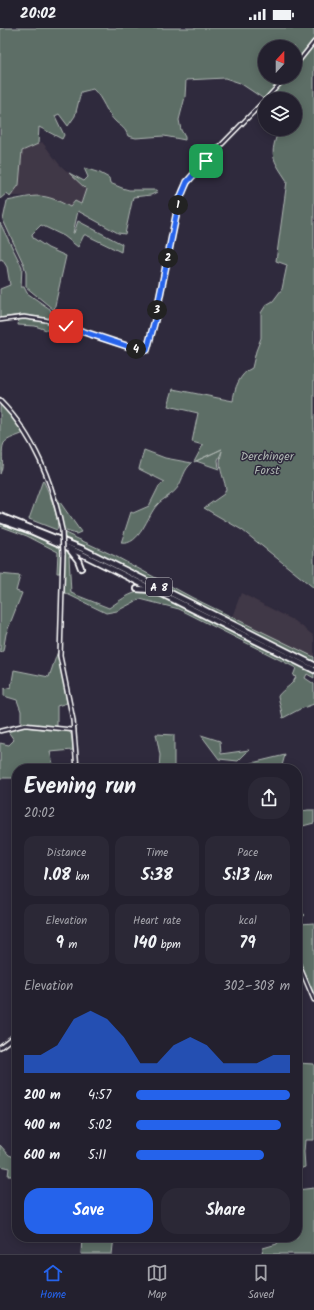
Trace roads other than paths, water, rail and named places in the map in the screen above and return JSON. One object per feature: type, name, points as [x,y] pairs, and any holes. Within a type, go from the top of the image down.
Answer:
[{"type":"highway","name":"A 8","points":[[0,516],[83,550],[314,665]]},
{"type":"highway","name":"A 8","points":[[0,520],[65,546],[314,670]]},
{"type":"highway","points":[[65,546],[76,556],[81,568]]},
{"type":"highway","points":[[137,589],[158,592]]},
{"type":"main road","points":[[0,401],[23,427],[31,442],[53,494],[62,530],[63,553],[60,656],[74,730],[77,764]]},
{"type":"main road","points":[[0,1047],[12,1038]]},
{"type":"street","points":[[302,57],[314,42]]},
{"type":"street","points":[[272,92],[279,84]]},
{"type":"street","points":[[0,320],[24,318],[45,320],[139,350],[147,350],[155,320],[178,207],[183,190],[193,174],[258,106]]},
{"type":"street","points":[[0,731],[25,726],[74,730]]},
{"type":"street","points":[[302,972],[314,1000]]},
{"type":"park label","name":"Derchinger Forst","points":[[267,463]]}]
